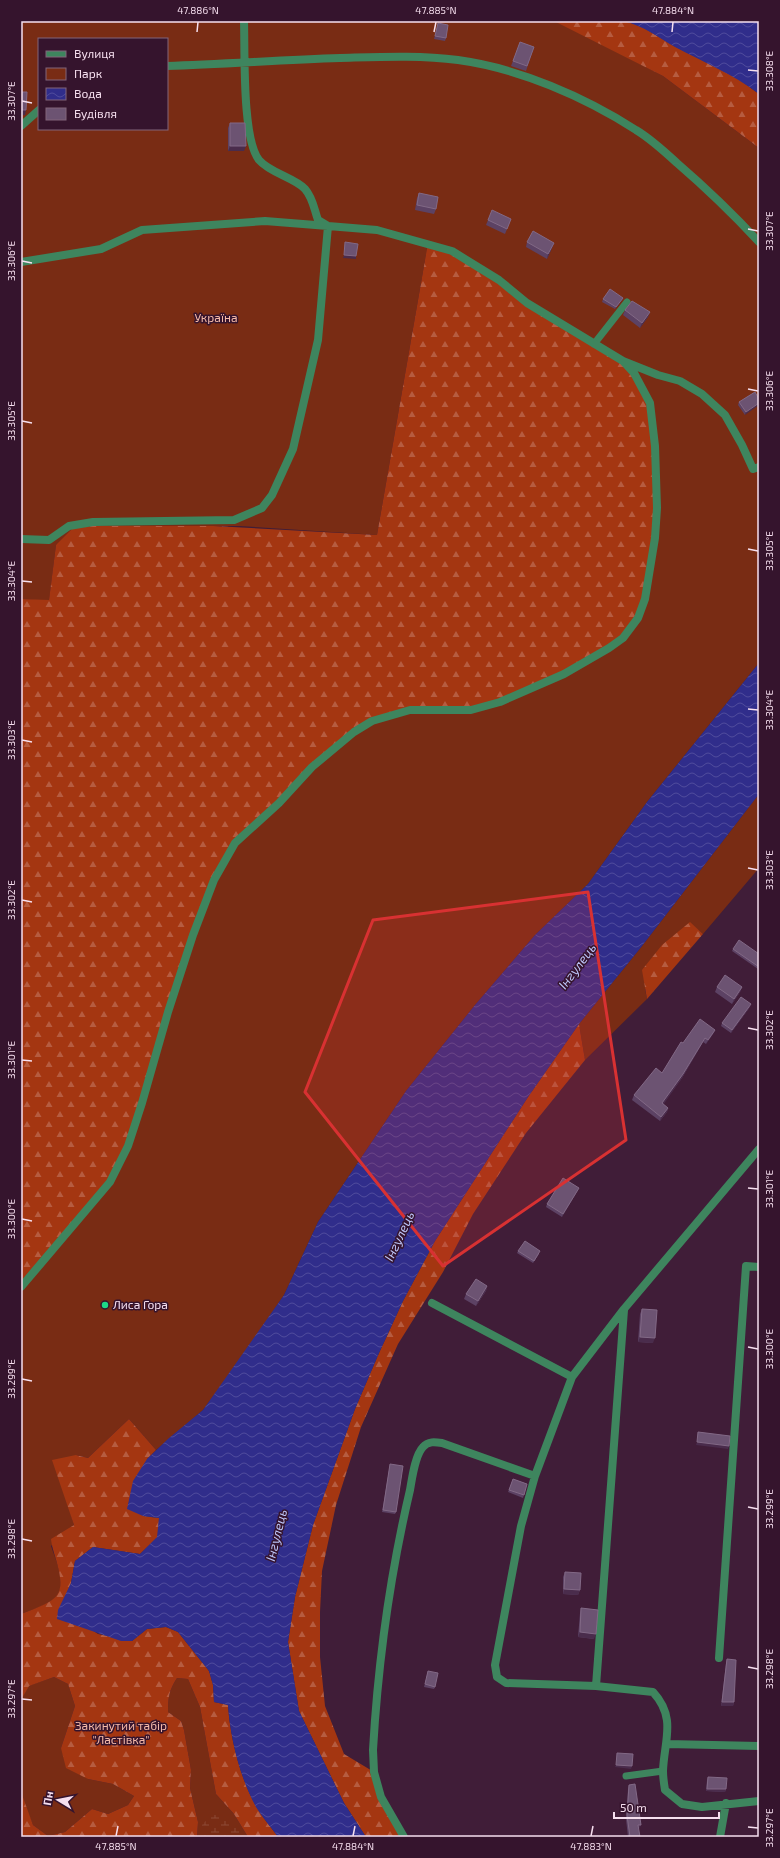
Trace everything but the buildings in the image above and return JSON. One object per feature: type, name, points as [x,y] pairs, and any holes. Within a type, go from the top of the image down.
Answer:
[{"type":"street","points":[[244,21],[248,132],[253,150],[259,160],[276,172],[304,188],[311,198],[318,220],[328,226]]},
{"type":"street","points":[[168,66],[311,59],[416,57],[459,60],[510,72],[545,84],[604,111],[638,130],[692,176],[737,218],[759,242]]},
{"type":"street","points":[[21,126],[38,111]]},
{"type":"street","points":[[21,262],[101,249],[142,230],[265,221],[377,230],[452,251],[499,280],[527,303],[623,361],[658,375],[680,381],[702,394],[725,415],[742,445],[753,469],[759,467]]},
{"type":"street","points":[[21,539],[49,540],[69,526],[93,522],[234,520],[262,508],[272,495],[293,449],[318,340],[328,226]]},
{"type":"street","points":[[21,1286],[110,1182],[128,1146],[168,1012],[193,935],[214,880],[234,843],[279,803],[312,767],[354,732],[372,721],[410,710],[471,710],[500,702],[564,674],[609,648],[623,638],[638,618],[645,599],[655,538],[657,508],[655,446],[650,403],[634,373],[623,361]]},
{"type":"street","points":[[759,1148],[624,1309],[572,1377],[535,1476],[521,1526],[495,1665],[497,1677],[506,1683],[596,1686],[653,1692],[664,1707],[667,1715],[668,1744],[663,1771],[665,1790],[682,1804],[702,1807],[726,1803],[759,1801]]},
{"type":"street","points":[[719,1658],[746,1266],[759,1267]]},
{"type":"street","points":[[432,1303],[572,1377]]},
{"type":"street","points":[[596,1686],[624,1309]]},
{"type":"street","points":[[404,1837],[380,1797],[374,1772],[373,1750],[390,1592],[405,1510],[419,1452],[427,1444],[432,1442],[442,1443],[535,1476]]},
{"type":"street","points":[[668,1744],[759,1746]]},
{"type":"street","points":[[720,1837],[726,1803]]},
{"type":"lane","points":[[594,344],[627,302]]},
{"type":"lane","points":[[626,1776],[663,1771]]},
{"type":"highlighted area","points":[[588,892],[626,1140],[443,1266],[305,1092],[373,920]]},
{"type":"green space","name":"Україна","points":[[24,21],[559,21],[663,76],[759,148],[759,663],[647,802],[588,884],[535,935],[475,1005],[406,1091],[318,1222],[284,1295],[242,1357],[203,1410],[156,1450],[129,1419],[88,1458],[76,1455],[67,1501],[74,1525],[51,1546],[60,1574],[61,1582],[58,1595],[50,1602],[21,1614],[21,1287],[193,935],[235,843],[354,714],[428,243],[377,535],[239,526],[92,526],[56,545],[49,601],[21,599],[21,24]]},
{"type":"green space","points":[[554,21],[623,21],[639,25],[674,46],[737,78],[759,94],[759,148],[663,76]]},
{"type":"green space","points":[[428,243],[452,251],[623,361],[650,403],[657,508],[645,599],[623,638],[564,674],[471,710],[410,710],[354,732],[235,843],[214,880],[142,1103],[110,1182],[21,1287],[21,599],[49,600],[56,545],[72,529],[92,526],[213,526],[377,535]]},
{"type":"green space","points":[[759,794],[759,868],[703,934],[690,923],[645,989],[647,999],[585,1060],[579,1024],[642,946]]},
{"type":"green space","points":[[690,922],[703,934],[647,999],[642,970],[662,945]]},
{"type":"green space","points":[[579,1024],[585,1060],[526,1133],[473,1214],[443,1272],[398,1344],[361,1427],[336,1505],[322,1571],[320,1657],[325,1706],[344,1754],[374,1772],[381,1797],[404,1837],[366,1837],[344,1803],[299,1711],[288,1642],[295,1597],[313,1525],[355,1409],[403,1301],[435,1241],[528,1097]]},
{"type":"green space","name":"Закинутий табір \"Ластівка\"","points":[[129,1419],[156,1450],[147,1459],[143,1516],[159,1518],[158,1537],[140,1554],[93,1547],[75,1561],[71,1583],[66,1595],[76,1625],[92,1630],[98,1634],[132,1641],[147,1629],[166,1627],[178,1632],[209,1671],[213,1685],[214,1702],[228,1705],[234,1744],[245,1783],[258,1810],[278,1837],[248,1837],[234,1814],[216,1794],[200,1707],[188,1679],[177,1678],[172,1686],[168,1702],[168,1712],[181,1721],[184,1730],[191,1770],[190,1788],[198,1822],[197,1837],[21,1837],[21,1792],[33,1825],[48,1836],[65,1832],[92,1809],[108,1814],[128,1805],[134,1796],[113,1784],[88,1779],[66,1768],[61,1748],[75,1706],[68,1684],[54,1677],[29,1686],[21,1700],[21,1614],[45,1604],[57,1595],[60,1588],[60,1580],[51,1539],[74,1525],[52,1460],[76,1455],[88,1458]]},
{"type":"green space","points":[[54,1677],[68,1684],[75,1706],[61,1748],[88,1779],[113,1784],[134,1796],[128,1805],[108,1814],[92,1809],[65,1832],[48,1836],[33,1825],[22,1799],[21,1700],[28,1686]]},
{"type":"green space","points":[[177,1678],[188,1679],[200,1707],[216,1794],[234,1814],[248,1837],[197,1837],[198,1822],[190,1788],[191,1770],[184,1730],[181,1721],[168,1712],[168,1702],[172,1686]]},
{"type":"green space","points":[[211,1815],[223,1816],[232,1819],[244,1837],[202,1837],[202,1825]]},
{"type":"water","points":[[623,21],[759,21],[759,94],[728,74],[675,47],[650,32]]},
{"type":"water","name":"Інгулець","points":[[759,663],[759,794],[642,946],[579,1024],[528,1097],[435,1241],[403,1301],[355,1409],[313,1525],[295,1597],[288,1642],[299,1711],[344,1803],[366,1837],[278,1837],[256,1807],[245,1783],[234,1744],[228,1705],[214,1702],[213,1685],[209,1671],[178,1632],[166,1627],[147,1629],[132,1641],[121,1641],[57,1619],[58,1610],[71,1583],[75,1561],[93,1547],[140,1554],[157,1537],[159,1518],[143,1516],[127,1509],[133,1481],[147,1459],[169,1438],[203,1410],[284,1295],[318,1222],[406,1091],[475,1005],[535,935],[588,884],[647,802]]},
{"type":"place","name":"Лиса Гора","points":[[105,1305]]}]
